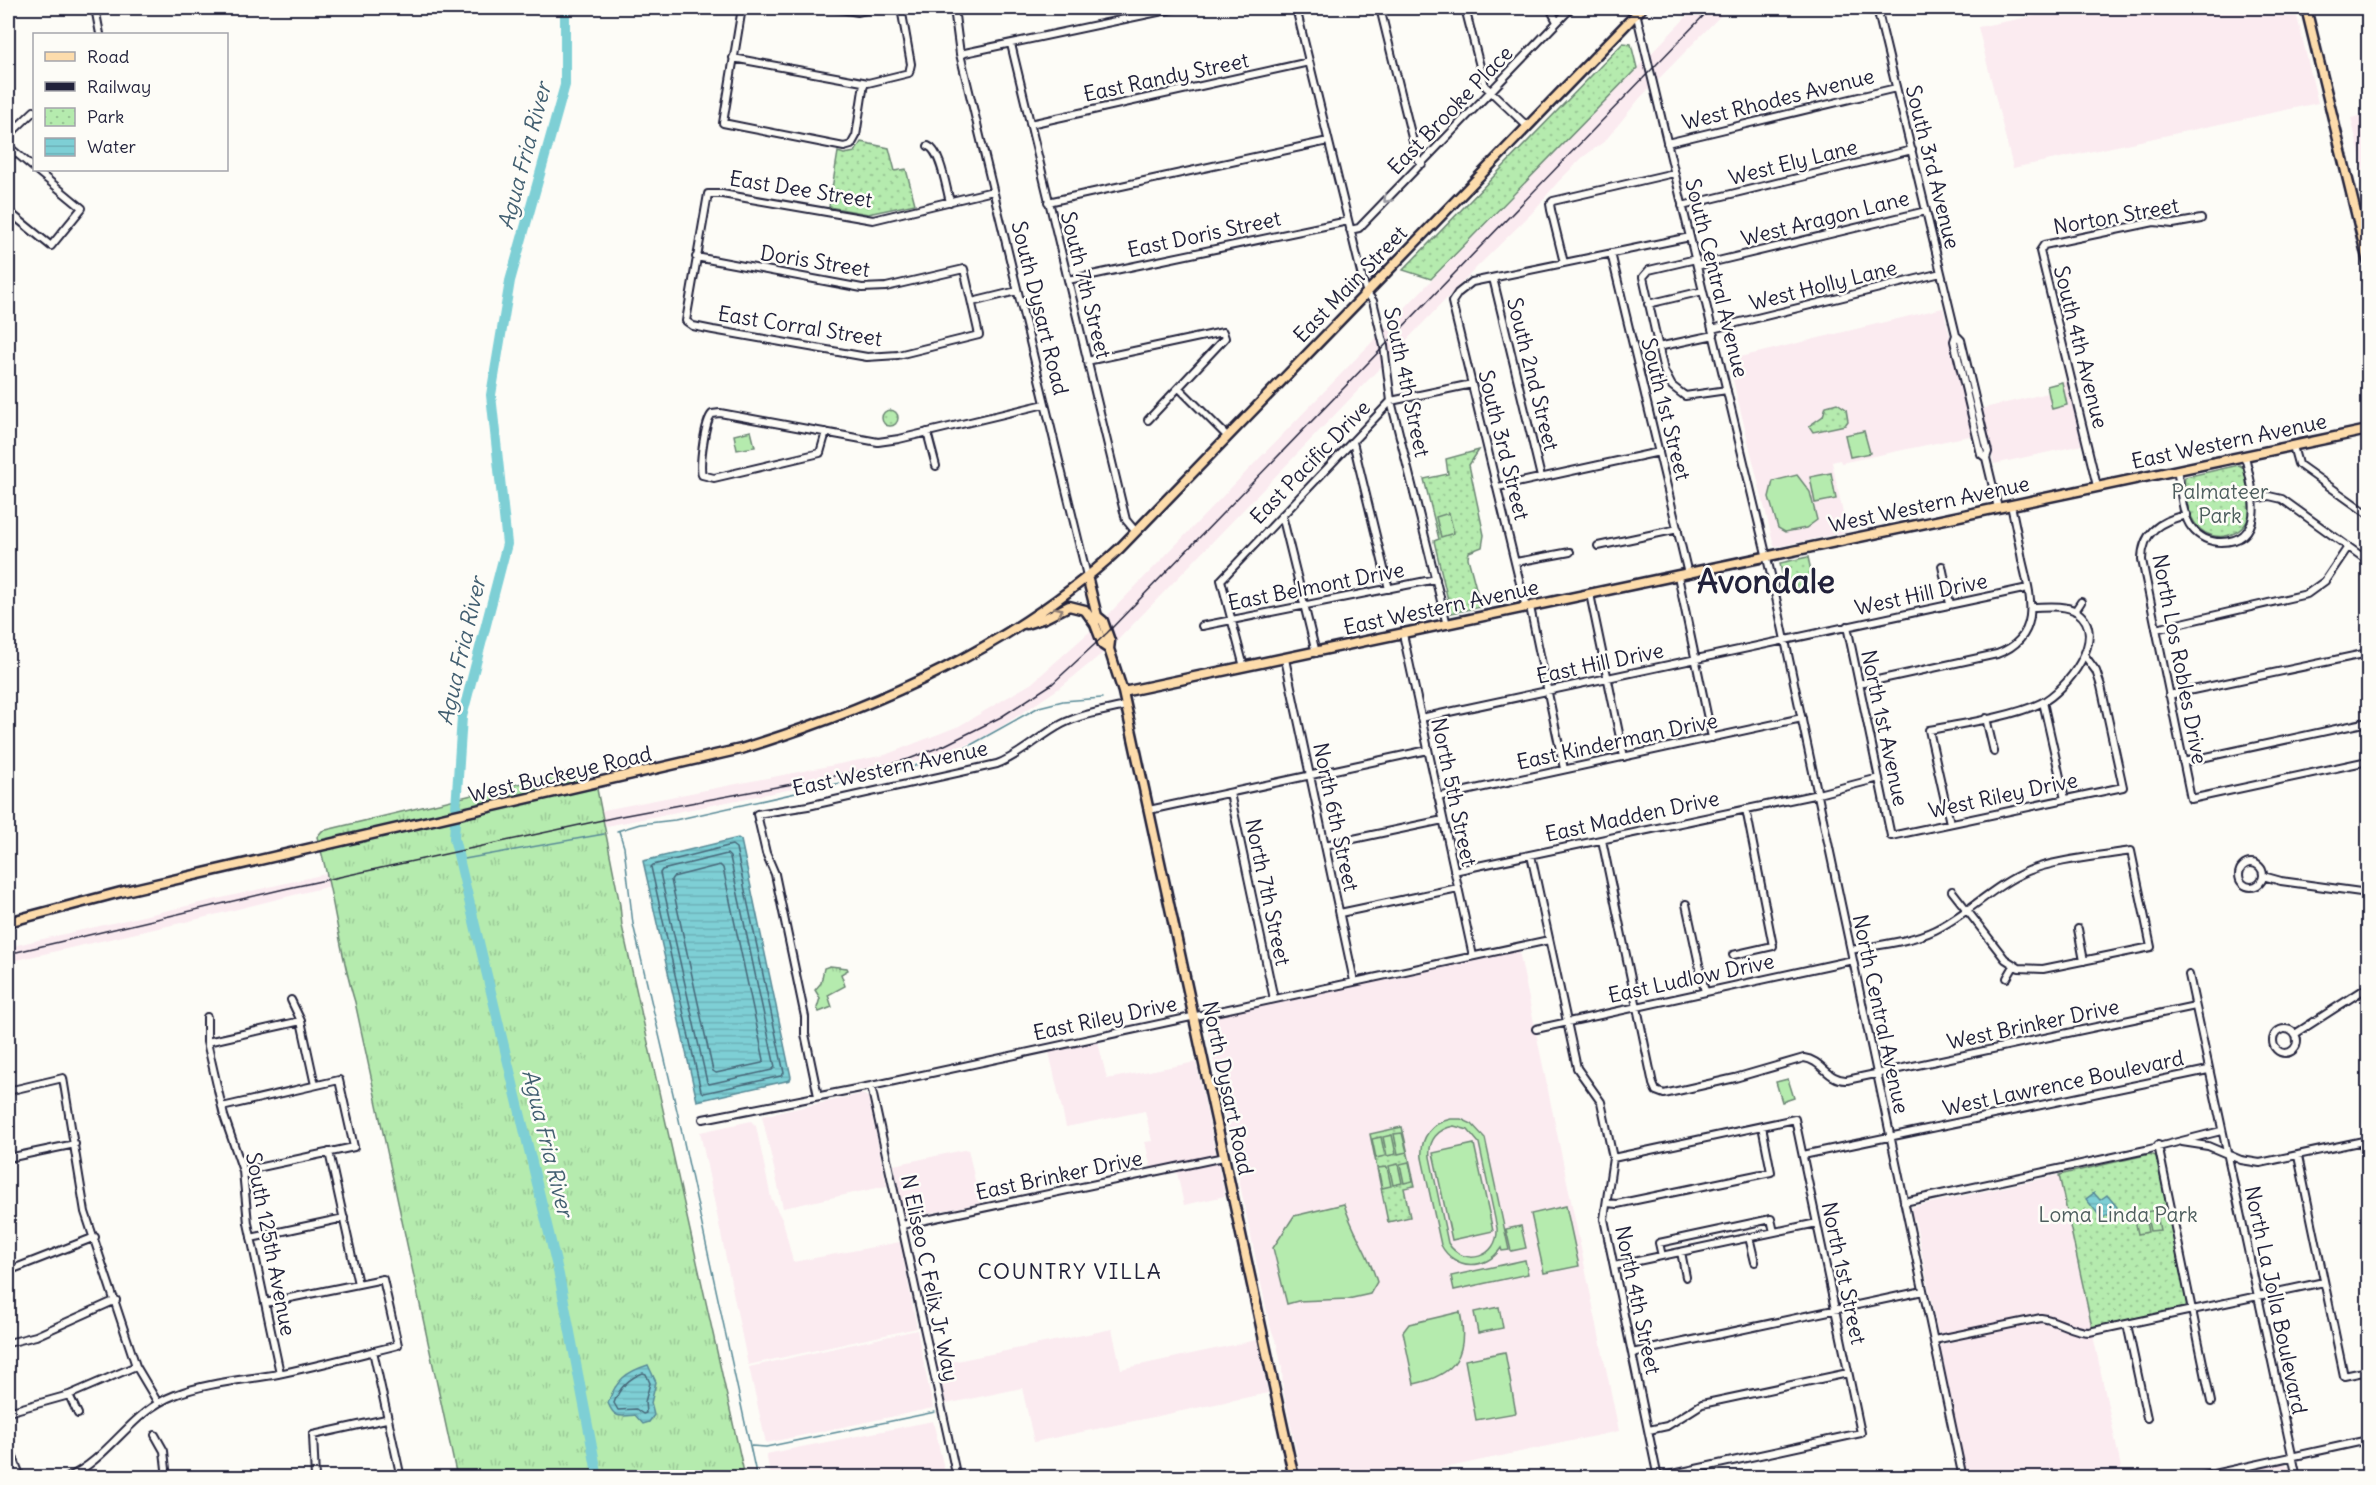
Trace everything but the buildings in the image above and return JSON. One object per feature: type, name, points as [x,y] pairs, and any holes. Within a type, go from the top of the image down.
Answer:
[{"type":"main road","points":[[2306,8],[2368,262]]},
{"type":"main road","name":"East Main Street","points":[[1087,576],[1136,532],[1528,127],[1637,10]]},
{"type":"main road","name":"East Western Avenue","points":[[2097,486],[2368,430]]},
{"type":"main road","name":"West Western Avenue","points":[[1767,557],[2097,486]]},
{"type":"main road","name":"East Western Avenue","points":[[1123,692],[1767,557]]},
{"type":"main road","name":"South Dysart Road","points":[[1087,576],[1102,645],[1109,650],[1126,706]]},
{"type":"main road","name":"West Buckeye Road","points":[[8,922],[81,902],[720,755],[805,729],[913,683],[1017,627],[1087,576]]},
{"type":"main road","points":[[1017,627],[1045,618],[1069,606],[1085,610],[1096,620]]},
{"type":"main road","name":"North Dysart Road","points":[[1126,706],[1294,1478]]},
{"type":"street","points":[[95,8],[100,33]]},
{"type":"street","points":[[742,8],[723,123],[844,147],[852,145],[856,136],[864,83]]},
{"type":"street","points":[[834,8],[858,12],[875,8]]},
{"type":"street","points":[[734,58],[864,83],[909,73],[911,64],[901,8]]},
{"type":"street","name":"South Dysart Road","points":[[954,8],[960,54],[1087,576]]},
{"type":"street","points":[[960,54],[1177,8]]},
{"type":"street","name":"South 4th Street","points":[[1296,8],[1350,230],[1367,293],[1373,301],[1384,346],[1391,401],[1447,625]]},
{"type":"street","points":[[1380,8],[1417,158],[1422,164]]},
{"type":"street","points":[[1465,8],[1482,81],[1490,92],[1528,127]]},
{"type":"street","points":[[1550,8],[1557,22]]},
{"type":"street","name":"East Brooke Place","points":[[1350,230],[1359,228],[1571,8]]},
{"type":"street","name":"South 3rd Avenue","points":[[1877,8],[1956,335],[1954,341],[1968,402],[1981,454],[1986,458],[1998,508]]},
{"type":"street","name":"South Central Avenue","points":[[1637,10],[1767,557]]},
{"type":"street","name":"South 7th Street","points":[[1011,44],[1126,520],[1136,532]]},
{"type":"street","name":"East Randy Street","points":[[1030,124],[1309,62]]},
{"type":"street","name":"West Rhodes Avenue","points":[[1667,143],[1896,88]]},
{"type":"street","points":[[33,112],[8,136],[8,146],[33,167]]},
{"type":"street","points":[[1048,202],[1328,141]]},
{"type":"street","points":[[928,146],[933,148],[938,157],[950,202]]},
{"type":"street","name":"West Ely Lane","points":[[1682,206],[1911,150]]},
{"type":"street","points":[[8,212],[51,246],[82,208],[37,171]]},
{"type":"street","points":[[1564,263],[1550,204],[1557,198],[1674,173]]},
{"type":"street","name":"East Dee Street","points":[[696,257],[708,194],[722,194],[873,220],[993,192]]},
{"type":"street","name":"West Aragon Lane","points":[[1648,304],[1643,281],[1646,272],[1696,263],[1926,211]]},
{"type":"street","name":"Norton Street","points":[[2040,251],[2044,245],[2154,222],[2173,224],[2201,219]]},
{"type":"street","name":"East Doris Street","points":[[1068,280],[1348,220]]},
{"type":"street","points":[[1493,278],[1690,237]]},
{"type":"street","name":"South 4th Avenue","points":[[2040,251],[2097,486]]},
{"type":"street","name":"South 1st Street","points":[[1611,253],[1688,574]]},
{"type":"street","name":"Doris Street","points":[[696,257],[862,288],[885,287],[963,269],[972,302]]},
{"type":"street","name":"East Corral Street","points":[[696,257],[686,321],[693,326],[867,357],[898,355],[979,335],[972,302]]},
{"type":"street","name":"West Holly Lane","points":[[1658,347],[1941,273]]},
{"type":"street","name":"South 3rd Street","points":[[1493,278],[1472,282],[1458,293],[1452,302],[1528,607],[1564,770]]},
{"type":"street","name":"South 2nd Street","points":[[1493,278],[1541,477]]},
{"type":"street","points":[[972,302],[1017,291]]},
{"type":"street","points":[[1703,291],[1648,304],[1658,347],[1671,386],[1680,394],[1695,396],[1727,390]]},
{"type":"street","points":[[1088,362],[1223,332],[1225,338],[1148,420]]},
{"type":"street","name":"East Pacific Drive","points":[[1232,622],[1221,580],[1391,401],[1472,384]]},
{"type":"street","points":[[1179,388],[1227,437]]},
{"type":"street","points":[[826,432],[820,453],[714,478],[702,475],[701,463],[708,420],[712,414],[720,413],[826,432],[878,442],[1045,404]]},
{"type":"street","points":[[927,432],[936,466]]},
{"type":"street","points":[[1353,442],[1389,589]]},
{"type":"street","points":[[2293,446],[2298,464],[2368,514]]},
{"type":"street","points":[[1498,487],[1659,452]]},
{"type":"street","points":[[2177,470],[2192,528],[2203,537],[2215,542],[2230,541],[2245,532],[2254,516],[2254,499],[2245,456]]},
{"type":"street","points":[[2254,499],[2269,496],[2282,499],[2368,561]]},
{"type":"street","points":[[1859,684],[2004,652],[2024,634],[2032,607],[2011,506]]},
{"type":"street","points":[[1282,515],[1316,653]]},
{"type":"street","name":"North Los Robles Drive","points":[[2187,515],[2159,524],[2148,535],[2142,547],[2142,560],[2191,799],[2368,761]]},
{"type":"street","points":[[1598,546],[1677,529]]},
{"type":"street","points":[[2156,629],[2300,597],[2313,591],[2325,581],[2348,547]]},
{"type":"street","points":[[1516,562],[1570,552]]},
{"type":"street","name":"North Central Avenue","points":[[1767,557],[1963,1478]]},
{"type":"street","points":[[1942,566],[1950,604]]},
{"type":"street","points":[[1678,576],[1712,738]]},
{"type":"street","name":"East Belmont Drive","points":[[1202,626],[1232,622],[1436,579]]},
{"type":"street","name":"West Hill Drive","points":[[1785,639],[2028,588]]},
{"type":"street","points":[[1590,594],[1624,756]]},
{"type":"street","points":[[2075,611],[2081,602]]},
{"type":"street","points":[[1950,824],[1929,730],[2025,709],[2043,702],[2066,681],[2085,656],[2089,639],[2085,620],[2075,611],[2065,608],[2032,607]]},
{"type":"street","points":[[1232,622],[1244,668]]},
{"type":"street","name":"North 1st Avenue","points":[[1847,626],[1891,836]]},
{"type":"street","name":"North 5th Street","points":[[1403,634],[1473,956]]},
{"type":"street","name":"East Hill Drive","points":[[1421,718],[1785,639]]},
{"type":"street","points":[[2169,694],[2368,653]]},
{"type":"street","name":"West Riley Drive","points":[[1891,836],[2123,787],[2101,686],[2096,671],[2085,656]]},
{"type":"street","name":"North 6th Street","points":[[1285,659],[1354,981]]},
{"type":"street","points":[[2043,702],[2065,799]]},
{"type":"street","name":"East Western Avenue","points":[[818,1096],[777,885],[766,853],[757,814],[808,806],[997,764],[1013,757],[1063,724],[1087,715],[1126,706]]},
{"type":"street","name":"East Kinderman Drive","points":[[1438,796],[1802,718]]},
{"type":"street","points":[[1986,718],[1994,753]]},
{"type":"street","points":[[2183,762],[2368,722]]},
{"type":"street","points":[[1149,810],[1428,750]]},
{"type":"street","name":"East Madden Drive","points":[[1454,871],[1818,795],[1879,778]]},
{"type":"street","name":"North 7th Street","points":[[1230,793],[1274,999]]},
{"type":"street","points":[[1733,955],[1773,946],[1746,809]]},
{"type":"street","points":[[1325,845],[1443,820]]},
{"type":"street","points":[[1602,840],[1636,1007],[1656,1091],[1664,1094],[1735,1078],[1804,1058],[1815,1060],[1839,1080],[1877,1074]]},
{"type":"street","points":[[1851,950],[1929,933],[1966,910],[2008,881],[2036,868],[2131,851],[2151,947],[2036,970],[2014,966],[2005,959],[1966,910],[1952,891]]},
{"type":"street","name":"North 4th Street","points":[[1531,855],[1577,1068],[1601,1102],[1613,1158],[1604,1219],[1658,1477]]},
{"type":"street","points":[[2251,863],[2261,868],[2263,876],[2260,883],[2250,887],[2243,885],[2238,875],[2243,865],[2251,863]]},
{"type":"street","points":[[2263,876],[2281,881],[2368,894]]},
{"type":"street","points":[[1340,913],[1458,888]]},
{"type":"street","points":[[1686,904],[1705,992]]},
{"type":"street","points":[[2078,929],[2084,961]]},
{"type":"street","name":"East Riley Drive","points":[[703,1119],[871,1086],[1549,940]]},
{"type":"street","name":"East Ludlow Drive","points":[[1536,1029],[1853,960]]},
{"type":"street","points":[[2007,978],[2014,966]]},
{"type":"street","name":"North La Jolla Boulevard","points":[[2189,975],[2221,1131],[2229,1154],[2296,1478]]},
{"type":"street","points":[[2295,1034],[2368,987]]},
{"type":"street","points":[[291,1000],[301,1021],[315,1085]]},
{"type":"street","name":"West Brinker Drive","points":[[1877,1074],[2195,1005]]},
{"type":"street","name":"South 125th Avenue","points":[[207,1017],[207,1042],[222,1107],[243,1171],[251,1238],[280,1373]]},
{"type":"street","points":[[207,1042],[301,1021]]},
{"type":"street","name":"West Lawrence Boulevard","points":[[1803,1155],[2208,1070]]},
{"type":"street","points":[[8,1090],[63,1078],[85,1212],[136,1366],[158,1403]]},
{"type":"street","points":[[222,1107],[339,1080],[354,1147],[243,1171]]},
{"type":"street","name":"N Eliseo C Felix Jr Way","points":[[871,1086],[957,1478]]},
{"type":"street","name":"North 1st Street","points":[[1658,1477],[1861,1433],[1795,1119],[1762,1126]]},
{"type":"street","points":[[1607,1203],[1617,1204],[1771,1172],[1762,1126],[1613,1158]]},
{"type":"street","points":[[1904,1202],[2138,1152],[2158,1145],[2221,1131]]},
{"type":"street","points":[[2172,1142],[2203,1144],[2246,1161],[2260,1163],[2366,1141],[2368,1167]]},
{"type":"street","points":[[8,1158],[75,1144]]},
{"type":"street","points":[[2158,1145],[2211,1402]]},
{"type":"street","points":[[329,1152],[358,1284]]},
{"type":"street","points":[[2298,1156],[2344,1376],[2368,1371]]},
{"type":"street","name":"East Brinker Drive","points":[[902,1225],[1224,1157]]},
{"type":"street","points":[[251,1238],[344,1218]]},
{"type":"street","points":[[1662,1256],[1659,1243],[1771,1219],[1774,1232]]},
{"type":"street","points":[[1614,1266],[1817,1223]]},
{"type":"street","points":[[8,1271],[95,1237]]},
{"type":"street","points":[[1749,1237],[1755,1262]]},
{"type":"street","points":[[1681,1252],[1686,1277]]},
{"type":"street","points":[[68,1478],[85,1469],[102,1455],[131,1424],[158,1403],[175,1394],[398,1346],[382,1279],[265,1303]]},
{"type":"street","points":[[1934,1340],[2041,1318],[2083,1332],[2324,1282]]},
{"type":"street","points":[[1632,1353],[1923,1291]]},
{"type":"street","points":[[8,1343],[36,1336],[116,1300]]},
{"type":"street","points":[[2127,1324],[2147,1418]]},
{"type":"street","points":[[373,1352],[386,1419],[401,1478]]},
{"type":"street","points":[[8,1412],[69,1395],[136,1366]]},
{"type":"street","points":[[1649,1430],[1667,1426],[1702,1404],[1848,1373]]},
{"type":"street","points":[[69,1395],[78,1413]]},
{"type":"street","points":[[315,1478],[313,1435],[386,1419]]},
{"type":"street","points":[[155,1435],[164,1451],[167,1478]]},
{"type":"street","points":[[2195,1478],[2368,1440]]},
{"type":"street","points":[[8,1444],[21,1478]]},
{"type":"shaded area","points":[[1695,8],[1728,8],[1640,98],[1605,141],[1583,157],[1557,183],[1532,213],[1478,266],[1115,643],[1061,687],[1001,727],[974,742],[893,769],[607,826],[326,887],[194,920],[8,962],[8,947],[604,810],[885,755],[959,726],[1032,683],[1105,618]]},
{"type":"shaded area","points":[[2048,8],[2295,8],[2318,103],[2013,168],[1978,27],[2048,13]]},
{"type":"shaded area","points":[[2368,114],[2368,189],[2351,118]]},
{"type":"shaded area","points":[[1943,308],[1974,435],[1841,463],[1840,460],[1832,462],[1847,532],[1774,546],[1728,360]]},
{"type":"shaded area","points":[[2067,381],[2082,445],[1994,464],[1980,409],[2048,393],[2047,386]]},
{"type":"shaded area","points":[[1519,951],[1619,1431],[1402,1477],[1302,1477],[1283,1390],[1282,1368],[1270,1326],[1205,1020]]},
{"type":"shaded area","points":[[1098,1042],[1107,1079],[1196,1062],[1225,1196],[1184,1205],[1175,1163],[1151,1168],[1145,1142],[1152,1141],[1145,1111],[1066,1127],[1049,1052]]},
{"type":"shaded area","points":[[862,1094],[868,1097],[887,1186],[783,1208],[762,1116]]},
{"type":"shaded area","points":[[751,1121],[756,1126],[771,1198],[783,1221],[793,1262],[900,1242],[917,1328],[748,1365],[700,1132]]},
{"type":"shaded area","points":[[968,1149],[980,1203],[907,1218],[904,1214],[894,1165]]},
{"type":"shaded area","points":[[2059,1175],[2092,1327],[2076,1327],[2047,1315],[2034,1315],[1943,1334],[1938,1333],[1915,1220],[1911,1216],[1912,1207]]},
{"type":"shaded area","points":[[2041,1322],[2070,1332],[2093,1335],[2123,1477],[1967,1477],[1940,1345],[2026,1323]]},
{"type":"shaded area","points":[[1112,1329],[1121,1369],[1257,1340],[1268,1393],[1034,1442],[1022,1388],[946,1404],[937,1365]]},
{"type":"shaded area","points":[[917,1330],[933,1408],[766,1443],[749,1367]]},
{"type":"shaded area","points":[[933,1421],[946,1477],[771,1477],[766,1454]]},
{"type":"shaded area","points":[[2283,1463],[2289,1466],[2292,1477],[2215,1477]]},
{"type":"green space","points":[[1623,43],[1631,44],[1637,68],[1431,279],[1403,270]]},
{"type":"green space","points":[[861,142],[889,148],[895,171],[906,169],[915,204],[868,214],[829,207],[838,152],[844,154],[855,152]]},
{"type":"green space","points":[[2062,382],[2067,405],[2052,409],[2047,386]]},
{"type":"green space","points":[[1837,403],[1846,409],[1848,421],[1845,425],[1813,432],[1809,426],[1823,416],[1826,406]]},
{"type":"green space","points":[[887,410],[893,410],[898,418],[896,424],[887,426],[882,421],[882,415]]},
{"type":"green space","points":[[751,431],[755,447],[737,450],[734,435]]},
{"type":"green space","points":[[1864,431],[1870,453],[1850,457],[1845,435]]},
{"type":"green space","points":[[1479,450],[1469,465],[1484,535],[1482,547],[1469,552],[1468,558],[1481,607],[1451,613],[1434,541],[1439,539],[1424,479],[1448,474],[1446,459]]},
{"type":"green space","name":"Palmateer Park","points":[[2239,465],[2244,468],[2251,497],[2251,509],[2247,522],[2242,528],[2228,536],[2205,532],[2194,523],[2189,510],[2185,477]]},
{"type":"green space","points":[[1831,473],[1836,499],[1815,503],[1810,477]]},
{"type":"green space","points":[[1797,475],[1810,492],[1817,520],[1806,528],[1785,532],[1778,528],[1769,497],[1773,481]]},
{"type":"green space","points":[[1449,513],[1454,533],[1441,537],[1436,517]]},
{"type":"green space","points":[[1808,557],[1814,585],[1785,591],[1780,563]]},
{"type":"green space","points":[[576,770],[596,784],[620,905],[622,926],[745,1477],[457,1477],[355,1002],[344,961],[328,878],[317,837],[322,831]]},
{"type":"green space","points":[[830,966],[847,968],[848,970],[841,974],[845,986],[828,995],[832,1007],[819,1012],[817,1008],[820,998],[815,990],[821,983],[824,968]]},
{"type":"green space","points":[[1788,1079],[1794,1098],[1782,1102],[1776,1082]]},
{"type":"green space","points":[[1461,1119],[1472,1124],[1485,1138],[1509,1250],[1502,1251],[1501,1248],[1495,1256],[1479,1264],[1462,1263],[1454,1259],[1441,1245],[1422,1151],[1428,1132],[1444,1121]],"holes":[[[1454,1126],[1468,1130],[1479,1143],[1497,1228],[1496,1238],[1487,1253],[1471,1257],[1455,1251],[1448,1243],[1430,1157],[1432,1141],[1443,1130]]]},
{"type":"green space","points":[[1402,1127],[1415,1186],[1404,1188],[1410,1217],[1388,1222],[1370,1134]]},
{"type":"green space","points":[[1402,1133],[1407,1152],[1398,1154],[1394,1134]]},
{"type":"green space","points":[[1392,1135],[1396,1154],[1387,1156],[1383,1137]]},
{"type":"green space","points":[[1381,1137],[1385,1156],[1376,1158],[1372,1139]]},
{"type":"green space","points":[[1474,1144],[1493,1231],[1452,1240],[1433,1153]]},
{"type":"green space","name":"Loma Linda Park","points":[[2150,1154],[2156,1156],[2157,1159],[2187,1304],[2184,1308],[2092,1327],[2059,1175]]},
{"type":"green space","points":[[1409,1162],[1413,1181],[1404,1183],[1400,1164]]},
{"type":"green space","points":[[1398,1164],[1402,1183],[1393,1185],[1389,1166]]},
{"type":"green space","points":[[1387,1167],[1391,1186],[1382,1188],[1378,1168]]},
{"type":"green space","points":[[1344,1204],[1377,1282],[1370,1294],[1348,1299],[1298,1301],[1287,1304],[1273,1248],[1294,1216]]},
{"type":"green space","points":[[1566,1206],[1579,1266],[1544,1273],[1531,1214]]},
{"type":"green space","points":[[2156,1210],[2160,1230],[2150,1231],[2146,1212]]},
{"type":"green space","points":[[2144,1212],[2148,1232],[2138,1234],[2134,1214]]},
{"type":"green space","points":[[1521,1226],[1526,1248],[1511,1251],[1506,1229]]},
{"type":"green space","points":[[1525,1260],[1528,1274],[1454,1290],[1451,1276]]},
{"type":"green space","points":[[1499,1307],[1503,1328],[1478,1333],[1474,1312]]},
{"type":"green space","points":[[1460,1312],[1463,1340],[1456,1360],[1440,1375],[1414,1384],[1403,1332],[1409,1324]]},
{"type":"green space","points":[[1505,1352],[1516,1413],[1476,1420],[1465,1360]]},
{"type":"water","points":[[738,838],[741,840],[791,1077],[790,1080],[697,1101],[643,861]]},
{"type":"water","points":[[2094,1193],[2100,1200],[2107,1195],[2117,1207],[2102,1219],[2086,1199]]},
{"type":"water","points":[[648,1365],[656,1382],[651,1403],[654,1415],[649,1422],[643,1424],[635,1415],[615,1414],[608,1403],[623,1378]]},
{"type":"waterway","name":"Agua Fria River","points":[[565,8],[565,85],[510,281],[491,395],[507,544],[462,717],[454,838],[559,1275],[598,1478]]},
{"type":"waterway","points":[[617,831],[640,824],[675,820],[912,767],[969,746],[1039,707],[1063,701],[1102,698]]},
{"type":"waterway","points":[[619,831],[624,847],[633,924],[678,1115],[757,1478]]},
{"type":"waterway","points":[[459,860],[604,834]]},
{"type":"waterway","points":[[751,1446],[766,1447],[935,1412]]},
{"type":"railway","points":[[8,954],[284,889],[621,816],[875,768],[909,759],[945,745],[1001,717],[1052,684],[1107,633],[1711,8]]},
{"type":"district","name":"Avondale","points":[[1766,581]]},
{"type":"district","name":"COUNTRY VILLA","points":[[1070,1271]]}]
